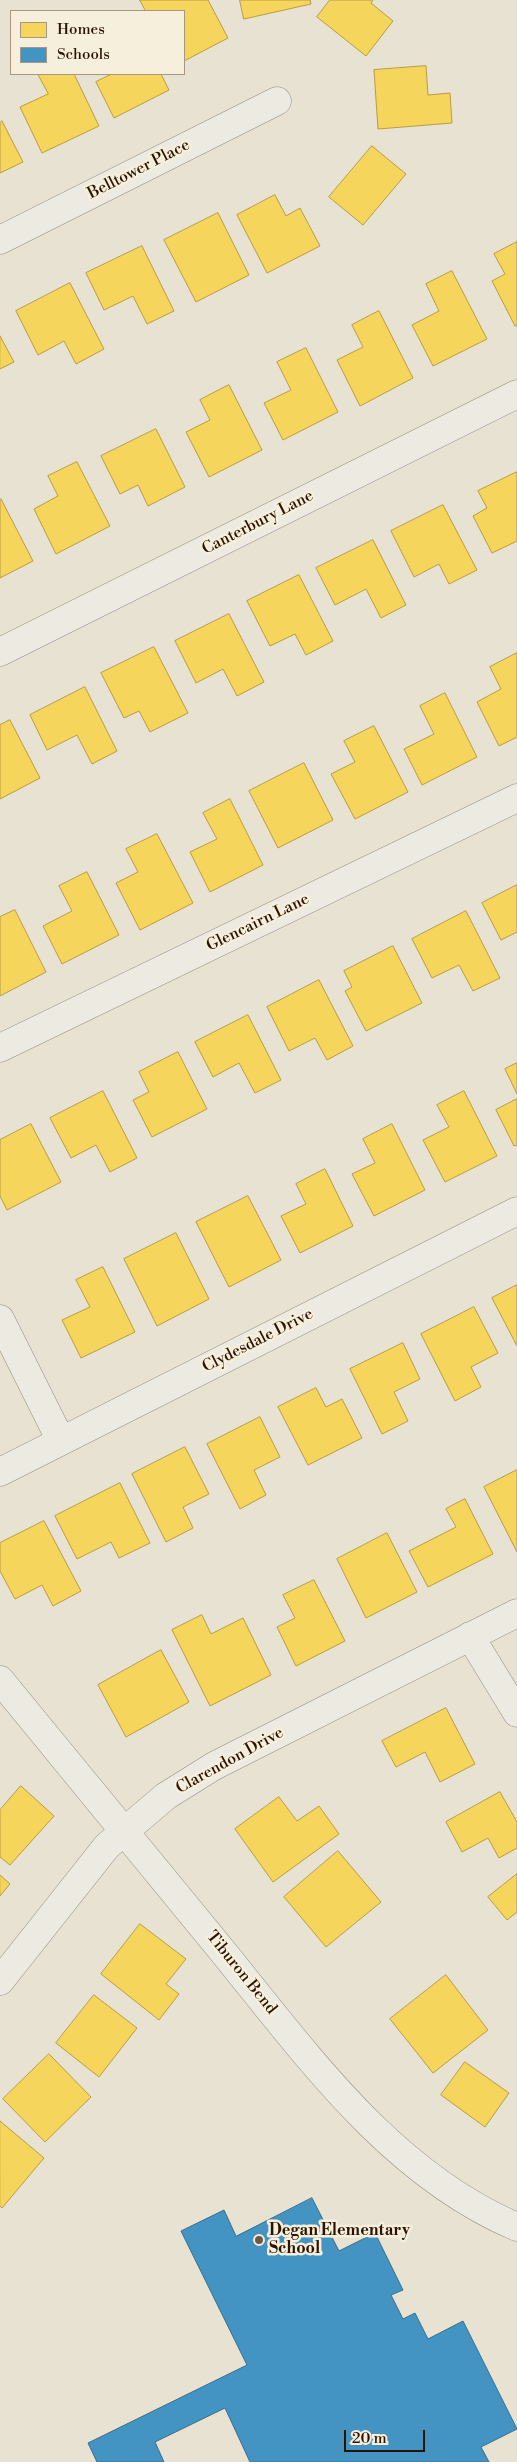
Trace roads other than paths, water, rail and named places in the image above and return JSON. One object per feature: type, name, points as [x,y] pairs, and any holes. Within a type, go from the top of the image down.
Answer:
[{"type":"street","name":"Belltower Place","points":[[0,240],[277,101]]},
{"type":"street","name":"Canterbury Lane","points":[[0,652],[517,394]]},
{"type":"street","name":"Glencairn Lane","points":[[0,1048],[517,798]]},
{"type":"street","name":"Clydesdale Drive","points":[[0,1472],[517,1211]]},
{"type":"street","points":[[0,1319],[61,1441]]},
{"type":"street","name":"Clarendon Drive","points":[[0,1981],[107,1846],[166,1796],[214,1766],[517,1613]]},
{"type":"street","points":[[470,1636],[517,1713]]},
{"type":"street","name":"Tiburon Bend","points":[[0,1680],[326,2077],[398,2151],[440,2185],[490,2215],[517,2227]]},
{"type":"place","name":"Degan Elementary School","points":[[259,2240]]}]
